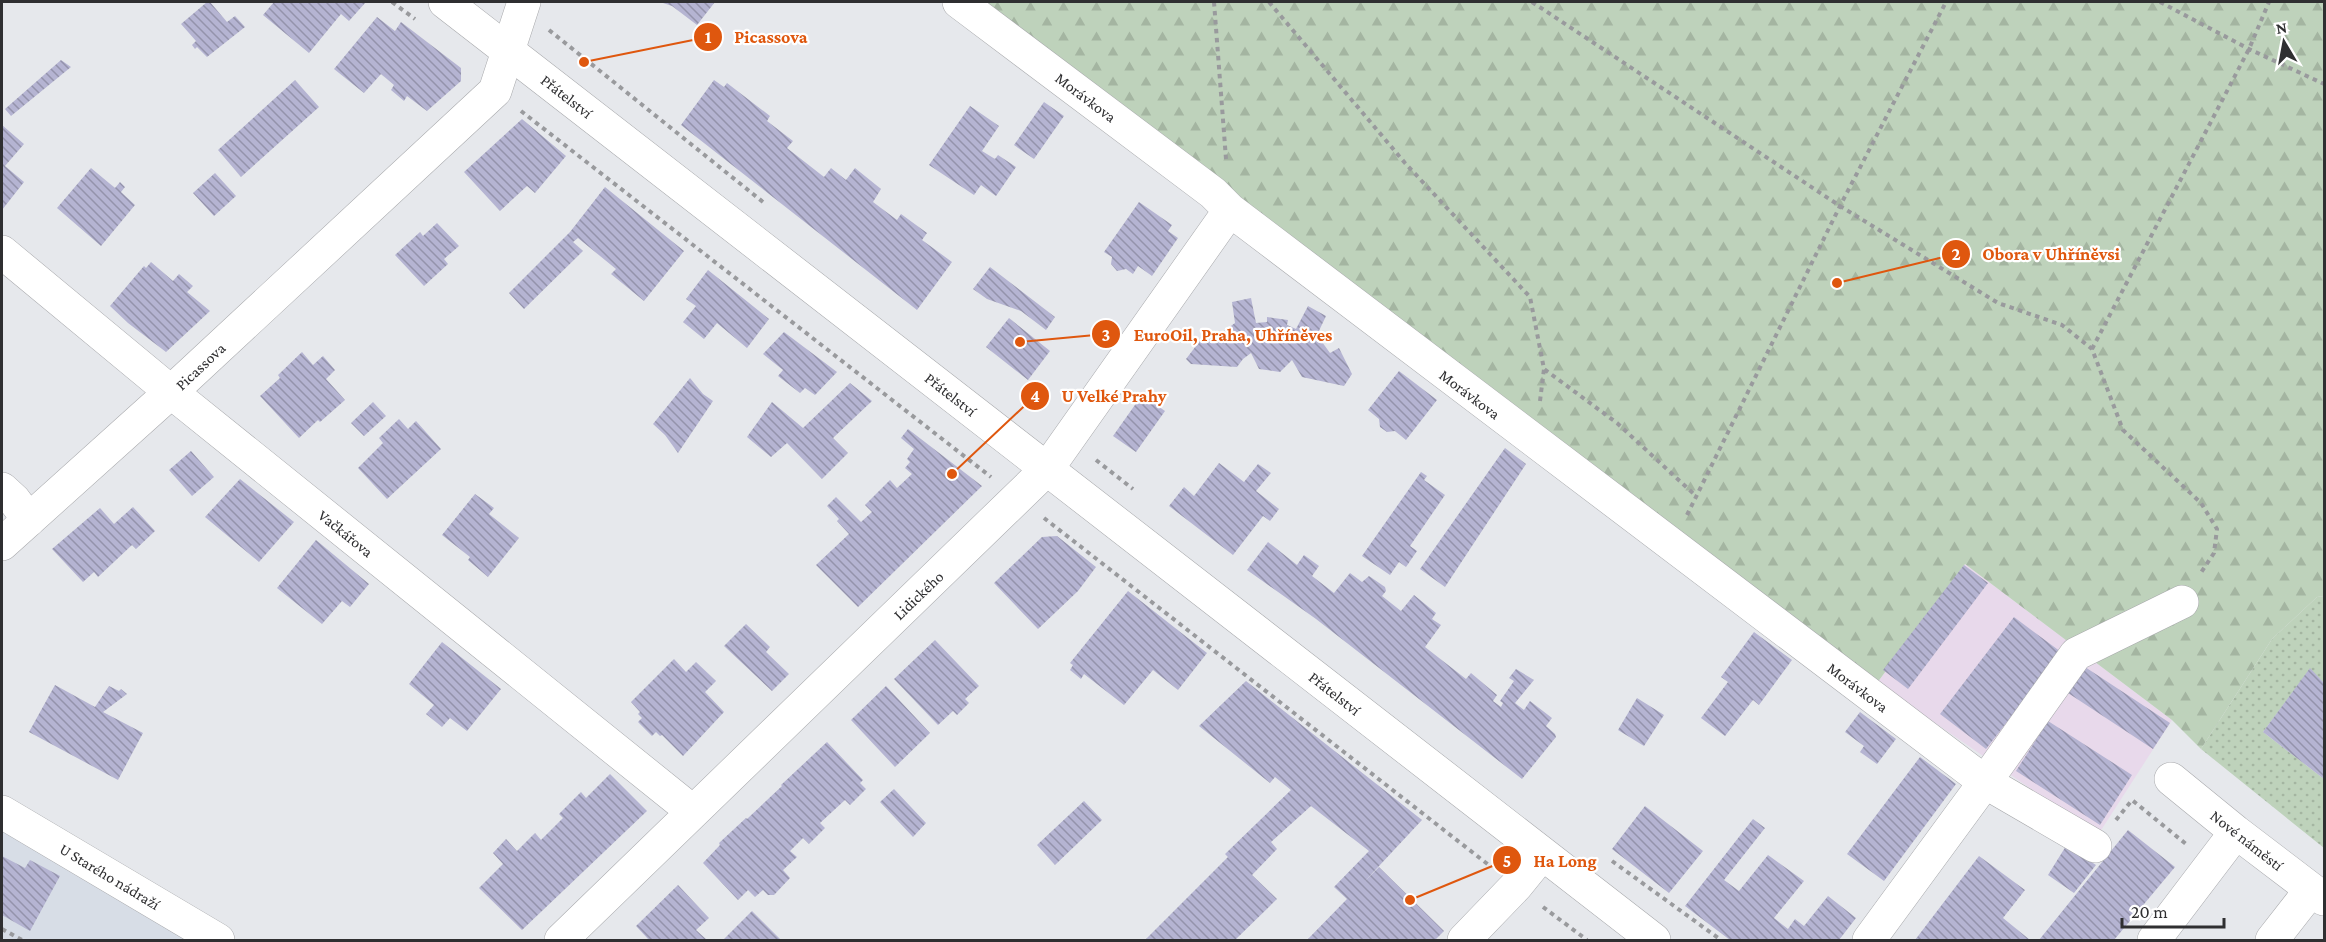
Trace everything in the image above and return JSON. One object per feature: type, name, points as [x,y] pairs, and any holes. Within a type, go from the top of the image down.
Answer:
[{"type":"street","name":"Přátelství","points":[[445,2],[1654,940]]},
{"type":"street","name":"Picassova","points":[[2,544],[171,392],[495,91],[524,2]]},
{"type":"street","name":"Morávkova","points":[[959,2],[1985,782],[2095,846]]},
{"type":"street","name":"Lidického","points":[[561,940],[1047,469],[1230,210]]},
{"type":"street","name":"Vačkářova","points":[[2,252],[171,392],[692,811]]},
{"type":"street","points":[[2,489],[14,500],[29,520]]},
{"type":"street","points":[[1869,940],[2076,654],[2182,602]]},
{"type":"street","name":"Nové náměstí","points":[[2171,779],[2318,894]]},
{"type":"street","name":"U Starého nádraží","points":[[2,812],[218,940]]},
{"type":"street","points":[[2154,940],[2236,832]]},
{"type":"street","points":[[1464,940],[1516,886],[1542,854]]},
{"type":"street","points":[[2272,940],[2318,894]]},
{"type":"path","points":[[392,2],[424,26]]},
{"type":"path","points":[[1214,2],[1230,210]]},
{"type":"path","points":[[1269,2],[1405,163],[1530,297],[1544,369],[1617,423],[1696,496]]},
{"type":"path","points":[[1532,2],[1840,206],[1998,303],[2061,324],[2092,349],[2123,430],[2201,503],[2217,529],[2214,553],[2182,602]]},
{"type":"path","points":[[1672,546],[1840,206],[1946,2]]},
{"type":"path","points":[[2160,2],[2325,84]]},
{"type":"path","points":[[2092,349],[2249,48],[2269,2]]},
{"type":"path","points":[[2,929],[22,940]]},
{"type":"shaded area","points":[[1965,564],[2172,720],[2098,835],[1877,683]]},
{"type":"shaded area","points":[[2,827],[190,940],[2,940]]},
{"type":"green space","points":[[977,2],[2324,2],[2324,596],[2317,597],[2272,639],[2201,749],[2172,720],[1965,564],[1877,683]]},
{"type":"green space","points":[[2324,596],[2324,683],[2310,669],[2263,732],[2324,779],[2324,848],[2201,749],[2272,639],[2317,597]]},
{"type":"building","points":[[207,2],[210,2],[227,22],[235,16],[245,27],[207,57],[197,47],[195,49],[192,45],[196,41],[181,24]]},
{"type":"building","points":[[274,2],[366,2],[349,21],[341,14],[309,53],[263,15]]},
{"type":"building","points":[[660,2],[715,2],[697,25],[672,6]]},
{"type":"building","points":[[377,17],[395,31],[401,22],[461,68],[461,81],[427,111],[407,96],[404,101],[391,90],[394,85],[381,74],[364,93],[334,69]]},
{"type":"building","points":[[61,60],[71,67],[11,116],[5,109]]},
{"type":"building","points":[[295,80],[319,107],[241,177],[218,150]]},
{"type":"building","points":[[714,80],[724,87],[727,83],[770,116],[767,121],[793,141],[787,148],[824,177],[831,168],[846,180],[855,168],[881,189],[873,202],[897,220],[901,214],[927,233],[922,240],[952,262],[917,310],[681,125]]},
{"type":"building","points":[[1044,102],[1064,116],[1034,159],[1014,145]]},
{"type":"building","points":[[970,106],[999,126],[982,151],[995,159],[998,155],[1016,167],[996,196],[981,185],[974,195],[929,165]]},
{"type":"building","points":[[522,119],[566,156],[535,193],[527,186],[500,211],[464,172]]},
{"type":"building","points":[[2,125],[24,144],[5,166],[24,182],[2,210]]},
{"type":"building","points":[[91,168],[115,188],[120,182],[125,187],[121,192],[135,205],[101,246],[57,208]]},
{"type":"building","points":[[215,173],[236,196],[214,216],[193,193]]},
{"type":"building","points":[[605,187],[684,251],[644,301],[611,274],[616,269],[578,238],[573,242],[583,251],[524,309],[509,293],[570,232]]},
{"type":"building","points":[[1139,202],[1172,225],[1168,231],[1178,238],[1152,276],[1138,266],[1133,274],[1126,269],[1117,271],[1111,264],[1112,257],[1104,252]]},
{"type":"building","points":[[437,223],[459,246],[444,259],[448,264],[424,286],[395,255],[420,232],[423,236]]},
{"type":"building","points":[[151,262],[173,281],[179,274],[193,286],[187,292],[210,311],[166,352],[110,306],[144,266],[146,268]]},
{"type":"building","points":[[990,267],[1055,317],[1046,330],[1021,311],[987,299],[973,289]]},
{"type":"building","points":[[708,270],[769,319],[747,348],[717,323],[704,339],[683,322],[696,306],[686,299]]},
{"type":"building","points":[[1251,298],[1256,323],[1267,322],[1267,317],[1288,320],[1287,325],[1296,329],[1308,306],[1326,316],[1317,335],[1330,353],[1339,348],[1352,374],[1344,386],[1302,377],[1292,360],[1280,372],[1259,369],[1251,353],[1237,367],[1191,364],[1186,359],[1209,329],[1217,336],[1235,323],[1232,302]]},
{"type":"building","points":[[1009,318],[1050,351],[1028,380],[986,347]]},
{"type":"building","points":[[784,332],[837,372],[815,395],[805,388],[800,393],[778,376],[783,370],[763,354]]},
{"type":"building","points":[[302,352],[313,365],[323,356],[335,370],[326,379],[345,400],[299,438],[260,396],[280,378],[278,375]]},
{"type":"building","points":[[1399,371],[1437,400],[1406,440],[1395,431],[1387,432],[1380,427],[1379,419],[1368,410]]},
{"type":"building","points":[[690,378],[703,394],[713,401],[678,453],[665,435],[653,424]]},
{"type":"building","points":[[850,383],[872,401],[833,438],[848,453],[822,479],[787,443],[771,457],[747,437],[772,402],[803,428]]},
{"type":"building","points":[[1142,395],[1165,411],[1136,452],[1113,436]]},
{"type":"building","points":[[373,402],[386,416],[364,436],[351,423]]},
{"type":"building","points":[[399,419],[408,429],[416,421],[441,449],[387,499],[358,468],[383,443],[379,438]]},
{"type":"building","points":[[908,429],[982,486],[858,607],[816,565],[849,534],[827,506],[836,497],[861,522],[872,512],[865,505],[890,480],[897,488],[912,474],[905,468],[910,462],[907,459],[914,449],[901,438]]},
{"type":"building","points":[[1505,448],[1526,464],[1445,587],[1420,569]]},
{"type":"building","points":[[191,451],[214,477],[192,496],[169,470]]},
{"type":"building","points":[[1219,463],[1244,482],[1258,464],[1271,473],[1256,491],[1279,509],[1270,521],[1263,516],[1233,555],[1169,506],[1184,487],[1194,496]]},
{"type":"building","points":[[1421,472],[1427,476],[1424,480],[1445,495],[1410,546],[1417,551],[1406,567],[1399,562],[1390,575],[1362,556]]},
{"type":"building","points":[[240,479],[294,522],[259,562],[205,517]]},
{"type":"building","points":[[475,494],[494,508],[489,514],[519,538],[488,577],[468,560],[470,557],[442,535]]},
{"type":"building","points":[[133,507],[155,531],[136,549],[132,545],[98,577],[94,572],[83,582],[52,549],[100,508],[114,524]]},
{"type":"building","points":[[1057,536],[1096,567],[1078,591],[1038,629],[994,583],[1042,537]]},
{"type":"building","points":[[316,540],[369,584],[350,607],[342,601],[322,624],[277,588]]},
{"type":"building","points":[[1268,542],[1297,565],[1304,555],[1319,566],[1312,576],[1334,593],[1350,573],[1362,582],[1369,576],[1385,587],[1386,591],[1382,596],[1401,611],[1414,595],[1436,613],[1432,619],[1441,625],[1425,647],[1466,679],[1471,673],[1497,695],[1493,701],[1501,707],[1503,703],[1500,701],[1514,681],[1509,678],[1516,669],[1534,680],[1515,703],[1524,710],[1530,701],[1552,718],[1546,726],[1556,737],[1522,779],[1316,619],[1247,570]]},
{"type":"building","points":[[1964,565],[1988,583],[1908,689],[1883,670]]},
{"type":"building","points":[[1128,591],[1207,653],[1178,690],[1153,670],[1124,705],[1084,674],[1081,679],[1070,670],[1073,665],[1070,663]]},
{"type":"building","points":[[2014,617],[2061,652],[1986,749],[1940,714]]},
{"type":"building","points":[[746,624],[770,647],[766,652],[789,674],[772,691],[724,646]]},
{"type":"building","points":[[1754,632],[1792,660],[1759,705],[1753,700],[1725,736],[1701,718],[1728,682],[1721,677]]},
{"type":"building","points":[[935,640],[979,686],[965,699],[969,703],[957,715],[953,711],[938,725],[894,679]]},
{"type":"building","points":[[442,642],[501,689],[467,731],[450,718],[442,727],[426,714],[434,705],[409,684]]},
{"type":"building","points":[[674,659],[686,672],[696,662],[716,681],[705,692],[724,712],[683,756],[662,735],[656,732],[652,736],[638,722],[642,718],[638,714],[640,712],[631,702]]},
{"type":"building","points":[[2085,667],[2170,723],[2153,749],[2068,693]]},
{"type":"building","points":[[2310,668],[2324,683],[2324,779],[2263,732]]},
{"type":"building","points":[[1246,681],[1422,820],[1365,881],[1379,867],[1444,931],[1435,940],[1307,940],[1347,899],[1334,887],[1369,851],[1311,806],[1271,842],[1277,849],[1252,875],[1277,899],[1235,940],[1145,940],[1228,857],[1225,854],[1291,790],[1275,777],[1270,783],[1199,726]]},
{"type":"building","points":[[55,685],[95,707],[109,686],[119,691],[121,689],[127,694],[103,712],[143,733],[118,780],[29,732]]},
{"type":"building","points":[[886,686],[930,733],[895,767],[851,720]]},
{"type":"building","points":[[1637,698],[1664,715],[1644,746],[1618,730]]},
{"type":"building","points":[[1860,712],[1896,739],[1877,764],[1860,752],[1864,746],[1845,732]]},
{"type":"building","points":[[2048,721],[2132,775],[2100,825],[2016,771]]},
{"type":"building","points":[[827,742],[863,780],[860,783],[866,789],[850,805],[845,800],[820,823],[825,828],[809,844],[803,838],[790,851],[797,857],[783,870],[790,878],[774,895],[768,895],[763,890],[755,897],[748,890],[738,900],[703,863],[720,845],[719,843]]},
{"type":"building","points":[[1920,757],[1956,784],[1884,881],[1847,854]]},
{"type":"building","points":[[610,774],[647,811],[522,930],[479,888],[503,864],[493,853],[506,839],[517,851],[535,833],[541,840],[563,818],[559,814],[581,792],[586,798]]},
{"type":"building","points":[[894,789],[926,823],[913,837],[880,802]]},
{"type":"building","points":[[1084,801],[1102,820],[1055,865],[1037,845]]},
{"type":"building","points":[[1645,806],[1703,851],[1669,893],[1612,849]]},
{"type":"building","points":[[1753,819],[1765,828],[1724,880],[1739,891],[1768,855],[1804,881],[1774,918],[1788,929],[1795,919],[1804,926],[1828,896],[1856,918],[1839,940],[1730,940],[1685,906]]},
{"type":"building","points":[[2128,830],[2175,867],[2114,940],[2039,940]]},
{"type":"building","points":[[2066,846],[2096,865],[2074,893],[2048,875]]},
{"type":"building","points":[[2,856],[25,868],[30,860],[60,876],[30,931],[2,915]]},
{"type":"building","points":[[1979,856],[2025,890],[2003,918],[2030,940],[1915,940]]},
{"type":"building","points":[[678,885],[709,918],[696,930],[707,940],[649,940],[636,926]]},
{"type":"building","points":[[752,911],[781,940],[723,940]]},
{"type":"place","name":"Picassova","points":[[584,62]]},
{"type":"place","name":"Obora v Uhříněvsi","points":[[1837,283]]},
{"type":"place","name":"EuroOil, Praha, Uhříněves","points":[[1020,342]]},
{"type":"place","name":"U Velké Prahy","points":[[952,474]]},
{"type":"place","name":"Ha Long","points":[[1410,900]]}]
